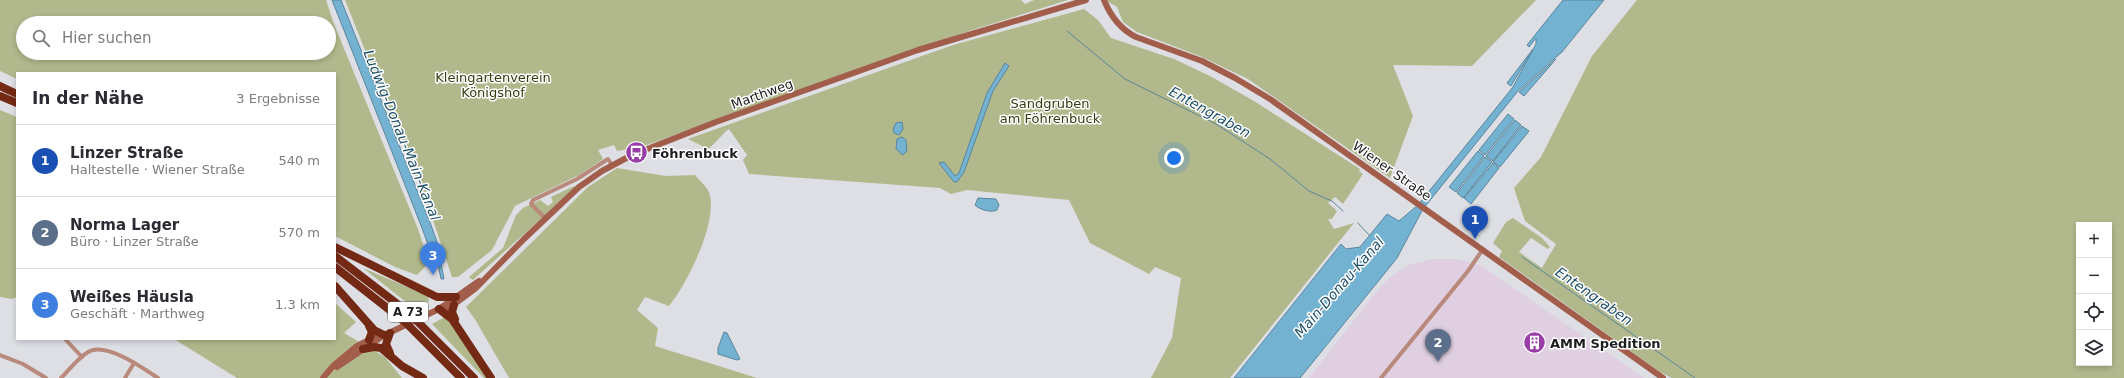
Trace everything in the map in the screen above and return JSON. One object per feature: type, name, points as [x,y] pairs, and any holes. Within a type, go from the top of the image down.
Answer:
[{"type":"highway","points":[[0,86],[16,94]]},
{"type":"highway","points":[[0,96],[16,103]]},
{"type":"highway","name":"A 73","points":[[336,247],[431,294],[442,298],[457,299]]},
{"type":"highway","name":"A 73","points":[[336,257],[409,313],[474,378]]},
{"type":"highway","name":"A 73","points":[[336,268],[411,327],[462,378]]},
{"type":"highway","points":[[336,287],[376,332],[387,334]]},
{"type":"highway","name":"A 73","points":[[431,294],[436,301],[436,311]]},
{"type":"highway","points":[[457,299],[452,314],[460,329]]},
{"type":"highway","points":[[436,311],[450,315],[491,378]]},
{"type":"highway","points":[[367,322],[372,332],[369,340]]},
{"type":"highway","name":"A 73","points":[[387,334],[386,344],[392,355]]},
{"type":"highway","points":[[363,349],[378,347],[392,355],[402,366],[423,378]]},
{"type":"main road","name":"Marthweg","points":[[387,334],[436,311],[467,292],[579,187],[612,165],[665,142],[906,54],[964,35],[1086,0]]},
{"type":"main road","name":"Wiener Straße","points":[[1104,0],[1115,21],[1127,32],[1143,40],[1192,56],[1243,82],[1312,127],[1663,378]]},
{"type":"main road","points":[[325,376],[344,356],[369,340],[387,334]]},
{"type":"main road","points":[[325,376],[387,334]]},
{"type":"street","points":[[545,218],[531,204],[533,200],[577,179],[608,159],[612,165]]},
{"type":"street","points":[[1381,378],[1468,271],[1483,249]]},
{"type":"street","points":[[65,340],[82,356]]},
{"type":"street","points":[[61,378],[82,356],[92,350],[104,350],[116,354],[158,378]]},
{"type":"street","points":[[0,355],[23,364],[46,378]]},
{"type":"street","points":[[125,378],[134,363]]},
{"type":"shaded area","points":[[1433,259],[1455,259],[1480,265],[1644,378],[1309,378],[1376,292],[1391,276],[1409,265]]},
{"type":"green space","points":[[0,0],[326,0],[331,16],[16,16],[16,60],[336,60],[336,29],[418,229],[428,259],[424,268],[417,275],[395,267],[336,237],[336,72],[16,72],[16,79],[0,71]]},
{"type":"green space","name":"Kleingartenverein Königshof","points":[[345,0],[1021,0],[1025,4],[1034,0],[1068,0],[972,30],[641,147],[617,151],[614,145],[598,150],[603,159],[579,175],[515,206],[492,250],[458,277],[452,277],[434,223]]},
{"type":"green space","points":[[1105,0],[1536,0],[1472,66],[1393,65],[1413,116],[1390,178],[1248,79],[1202,57],[1137,32],[1123,22],[1117,7]]},
{"type":"green space","points":[[1637,0],[2124,0],[2124,378],[1672,378],[1660,372],[1499,257],[1502,251],[1493,243],[1506,222],[1513,218],[1542,238],[1550,247],[1548,249],[1531,238],[1519,252],[1542,268],[1556,244],[1525,221],[1514,188],[1541,157],[1592,56]]},
{"type":"green space","name":"Sandgruben am Föhrenbuck","points":[[1084,9],[1098,20],[1111,38],[1174,59],[1210,76],[1254,101],[1360,169],[1359,171],[1363,174],[1343,204],[1335,197],[1328,203],[1337,211],[1332,219],[1328,219],[1334,229],[1354,223],[1230,378],[1151,378],[1172,338],[1181,278],[1155,267],[1149,274],[1090,243],[1069,200],[967,190],[951,194],[940,188],[749,174],[743,160],[747,155],[729,129],[708,149],[688,139],[953,45]]},
{"type":"green space","points":[[0,110],[16,117],[16,297],[12,299],[0,297]]},
{"type":"green space","points":[[617,168],[666,176],[695,175],[709,192],[711,204],[710,219],[700,252],[684,283],[669,306],[645,297],[637,310],[658,328],[655,346],[757,378],[509,378],[476,321],[466,307],[588,187]]},
{"type":"green space","points":[[574,186],[575,188],[473,280],[469,277],[503,248],[516,215],[523,208],[540,200],[548,206],[553,202],[551,197]]},
{"type":"green space","points":[[363,268],[428,296],[429,301],[424,307],[416,310]]},
{"type":"green space","points":[[336,304],[356,322],[344,333],[385,357],[402,378],[237,378],[176,340],[336,340]]},
{"type":"green space","points":[[445,317],[456,329],[487,378],[484,378],[432,324]]},
{"type":"water","points":[[332,0],[341,0],[431,225],[444,262],[441,263],[444,279],[441,279],[438,264],[435,264]]},
{"type":"water","name":"Main-Donau-Kanal","points":[[1563,0],[1604,0],[1562,52],[1518,91],[1423,209],[1397,258],[1300,378],[1234,378],[1341,244],[1346,249],[1360,247],[1387,214],[1399,221],[1418,205],[1513,87],[1536,44],[1536,38],[1529,47],[1527,45]]},
{"type":"water","points":[[1533,49],[1511,86],[1507,83]]},
{"type":"water","points":[[1556,59],[1524,96],[1519,92]]},
{"type":"water","points":[[1005,63],[1009,66],[993,91],[964,172],[957,182],[954,182],[939,163],[944,162],[955,176],[959,173],[987,93]]},
{"type":"water","points":[[1508,114],[1514,119],[1485,155],[1479,150]]},
{"type":"water","points":[[1515,120],[1521,125],[1493,161],[1486,156]]},
{"type":"water","points":[[902,122],[903,129],[899,135],[894,133],[893,129],[896,123]]},
{"type":"water","points":[[1522,126],[1529,131],[1500,167],[1493,162]]},
{"type":"water","points":[[902,137],[906,140],[907,151],[903,155],[896,149],[897,139]]},
{"type":"water","points":[[1478,151],[1484,156],[1456,192],[1449,187]]},
{"type":"water","points":[[1485,157],[1492,162],[1463,198],[1457,193]]},
{"type":"water","points":[[1493,163],[1499,168],[1471,204],[1464,198]]},
{"type":"water","points":[[978,198],[996,199],[999,205],[997,210],[989,211],[977,207],[975,205]]},
{"type":"water","points":[[724,332],[727,333],[740,359],[737,360],[718,354],[718,348]]},
{"type":"waterway","name":"Entengraben","points":[[1067,31],[1125,79],[1216,124],[1270,159],[1309,191],[1332,201],[1343,211]]},
{"type":"waterway","name":"Entengraben","points":[[1358,223],[1370,236]]},
{"type":"waterway","name":"Entengraben","points":[[1522,257],[1695,378]]},
{"type":"place","name":"Föhrenbuck","points":[[637,153]]},
{"type":"place","name":"Linzer Straße","points":[[1475,239]]},
{"type":"place","name":"Weißes Häusla","points":[[433,275]]},
{"type":"place","name":"AMM Spedition","points":[[1535,343]]},
{"type":"place","name":"Norma Lager","points":[[1438,362]]},
{"type":"water label","name":"Ludwig-Donau-Main-Kanal","points":[[402,135]]}]
